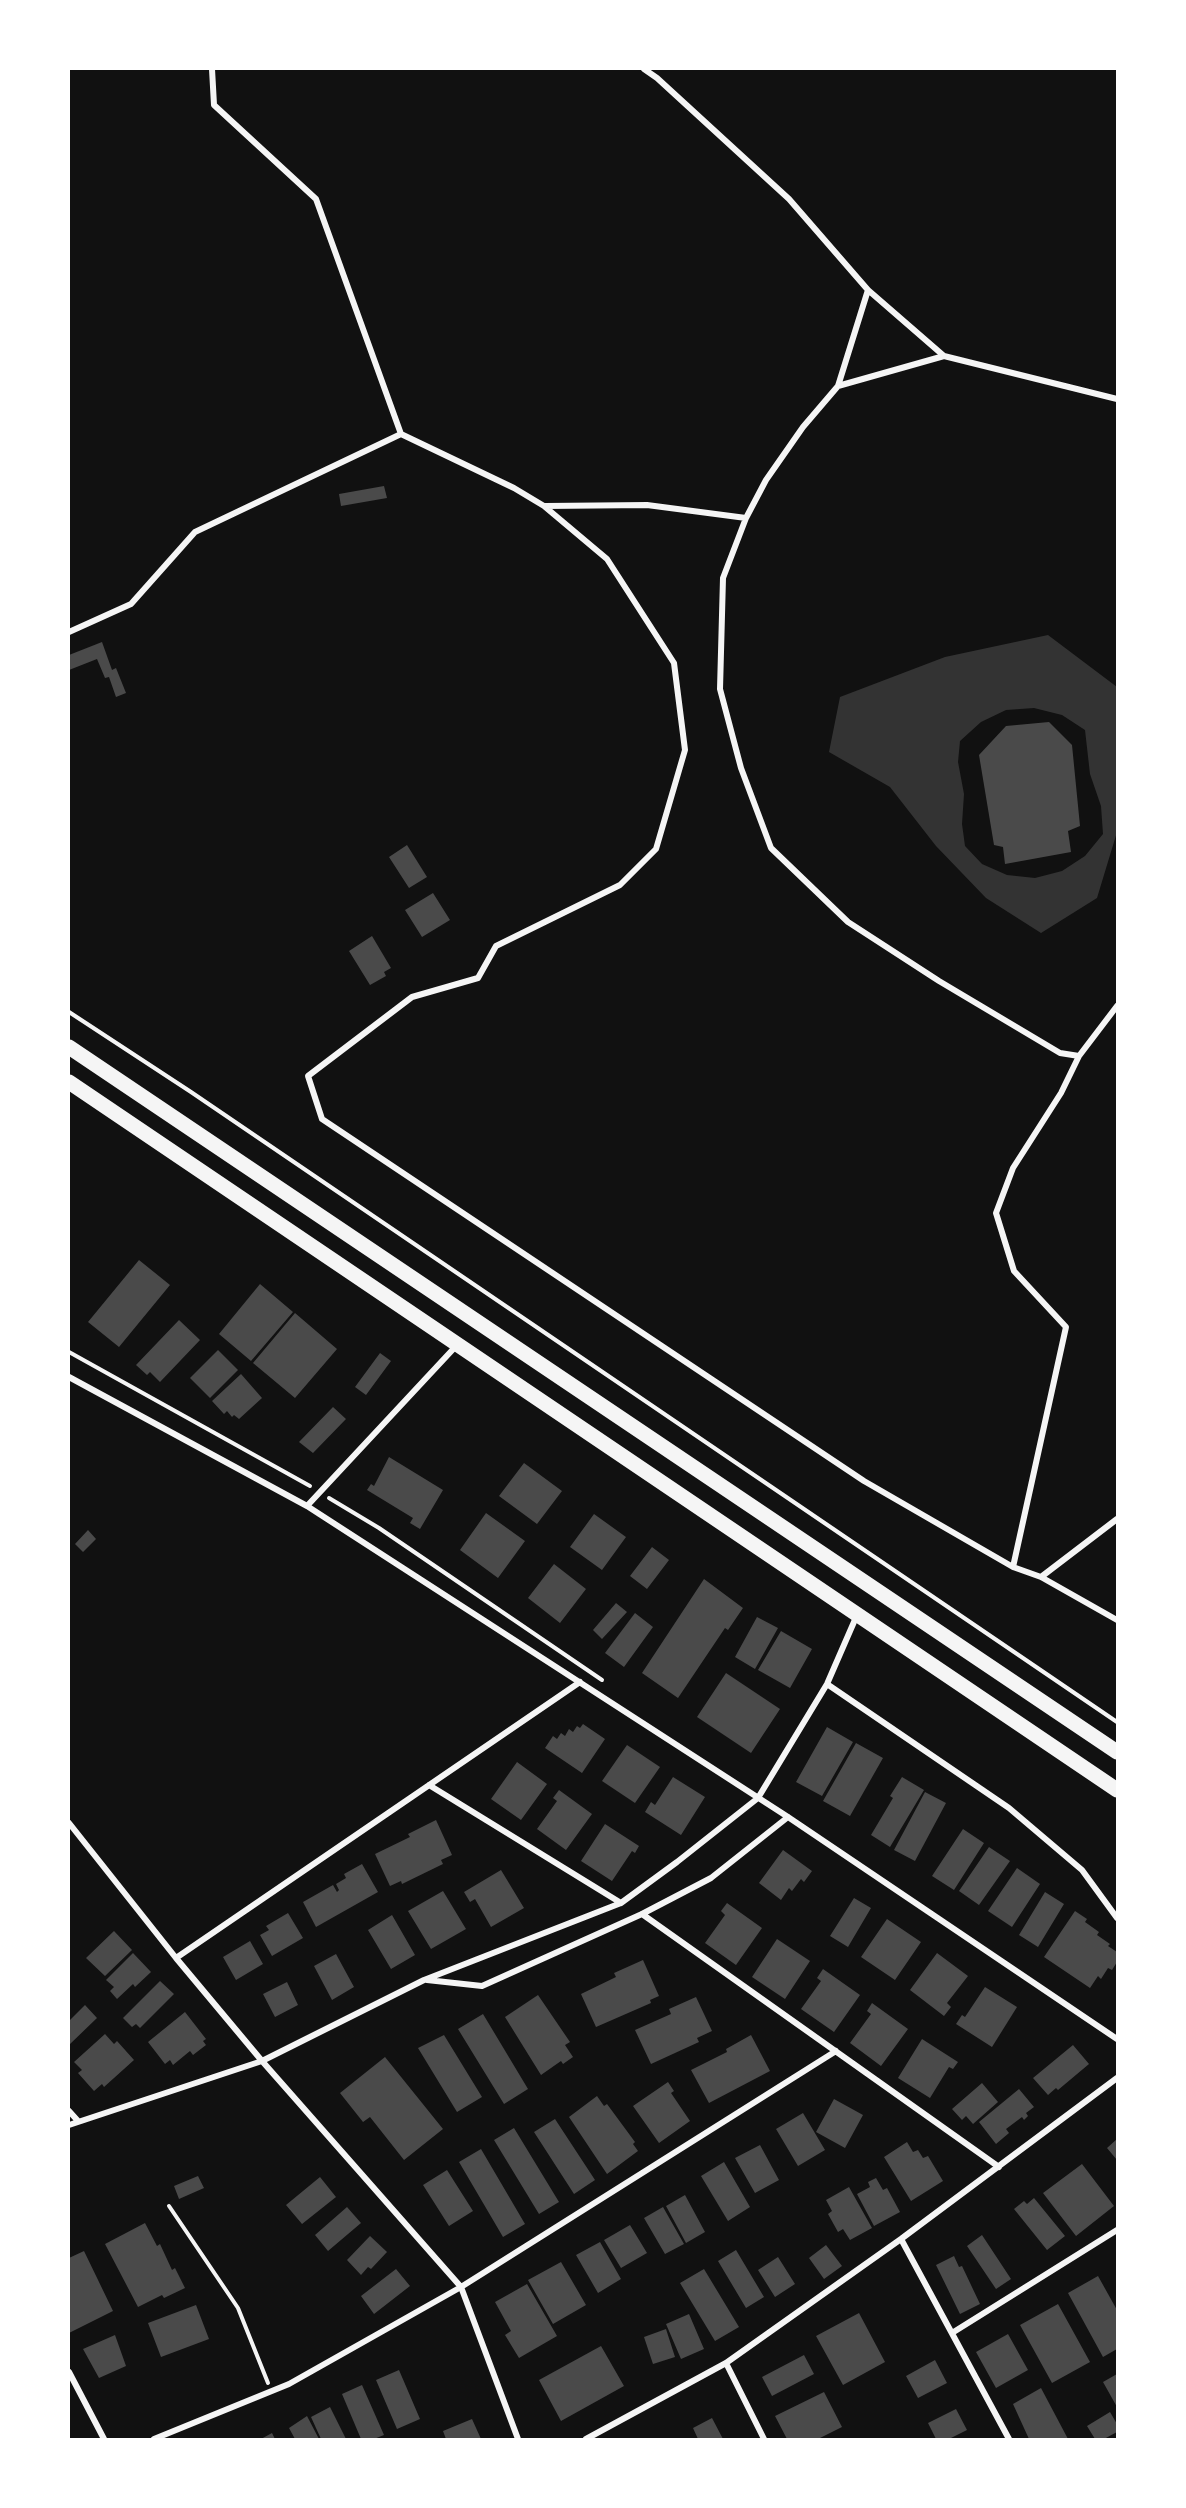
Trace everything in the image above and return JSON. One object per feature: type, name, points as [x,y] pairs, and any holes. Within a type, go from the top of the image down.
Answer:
[{"type":"main road","points":[[69,1047],[1117,1752]]},
{"type":"main road","points":[[69,1082],[1117,1790]]},
{"type":"street","points":[[212,69],[214,105],[316,199],[401,434],[544,506],[607,559],[674,663],[685,750],[656,849],[620,885],[496,946],[478,978],[412,997],[308,1076],[322,1119],[864,1481],[1013,1567],[1041,1577],[1117,1620]]},
{"type":"street","points":[[644,69],[657,78],[789,199],[868,290],[944,356],[1117,399]]},
{"type":"street","points":[[868,290],[838,386],[803,427],[766,480],[746,518],[723,578],[720,689],[741,768],[771,848],[848,922],[939,981],[1060,1053],[1079,1056]]},
{"type":"street","points":[[838,386],[944,356]]},
{"type":"street","points":[[69,632],[131,604],[195,532],[401,434]]},
{"type":"street","points":[[544,506],[647,505],[746,518]]},
{"type":"street","points":[[1013,1567],[1066,1327],[1014,1270],[996,1213],[1013,1168],[1061,1093],[1079,1056],[1117,1006]]},
{"type":"street","points":[[307,1506],[458,1345]]},
{"type":"street","points":[[69,1377],[307,1506],[788,1817],[1117,2039]]},
{"type":"street","points":[[1041,1577],[1117,1519]]},
{"type":"street","points":[[69,2125],[262,2061],[424,1980],[621,1903],[758,1798],[827,1684],[857,1615]]},
{"type":"street","points":[[176,1958],[580,1682]]},
{"type":"street","points":[[827,1684],[1008,1808],[1082,1870],[1117,1918]]},
{"type":"street","points":[[429,1785],[621,1903]]},
{"type":"street","points":[[424,1980],[482,1986],[642,1914],[711,1878],[788,1817]]},
{"type":"street","points":[[69,1823],[176,1958],[262,2061],[461,2287],[518,2439]]},
{"type":"street","points":[[642,1914],[999,2167]]},
{"type":"street","points":[[154,2439],[289,2384],[461,2287],[836,2051]]},
{"type":"street","points":[[586,2439],[726,2363],[901,2239],[1117,2078]]},
{"type":"street","points":[[69,2111],[78,2121]]},
{"type":"street","points":[[952,2333],[1117,2230]]},
{"type":"street","points":[[901,2239],[1010,2439]]},
{"type":"street","points":[[726,2363],[764,2439]]},
{"type":"street","points":[[69,2372],[104,2439]]},
{"type":"path","points":[[69,1012],[211,1105],[1117,1722]]},
{"type":"path","points":[[169,2206],[238,2308],[271,2391]]},
{"type":"shaded area","points":[[1048,635],[1117,687],[1117,832],[1097,898],[1041,933],[986,898],[936,846],[890,787],[829,752],[840,697],[945,657]],"holes":[[[1034,708],[1062,715],[1085,730],[1090,774],[1101,806],[1103,834],[1085,856],[1062,871],[1035,878],[1007,875],[982,864],[965,846],[962,824],[964,794],[958,762],[960,741],[981,722],[1006,710]]]},
{"type":"building","points":[[384,486],[387,498],[341,506],[339,494]]},
{"type":"building","points":[[102,642],[112,670],[116,668],[126,693],[116,697],[109,677],[105,678],[97,659],[69,670],[69,655]]},
{"type":"building","points":[[1049,722],[1072,745],[1080,826],[1068,831],[1071,852],[1005,864],[1003,847],[994,845],[979,755],[1006,726]]},
{"type":"building","points":[[407,845],[427,877],[409,888],[389,857]]},
{"type":"building","points":[[433,893],[450,920],[422,937],[405,910]]},
{"type":"building","points":[[372,936],[391,968],[384,972],[386,976],[370,985],[349,951]]},
{"type":"building","points":[[139,1260],[170,1285],[119,1347],[88,1322]]},
{"type":"building","points":[[260,1284],[293,1312],[251,1361],[219,1334]]},
{"type":"building","points":[[295,1313],[337,1349],[295,1398],[253,1363]]},
{"type":"building","points":[[179,1320],[200,1340],[160,1382],[150,1372],[147,1375],[136,1365]]},
{"type":"building","points":[[218,1350],[238,1370],[210,1398],[190,1378]]},
{"type":"building","points":[[380,1353],[391,1361],[366,1395],[355,1387]]},
{"type":"building","points":[[241,1374],[262,1398],[239,1419],[234,1415],[232,1417],[227,1411],[224,1414],[212,1401]]},
{"type":"building","points":[[333,1407],[346,1419],[313,1453],[299,1442]]},
{"type":"building","points":[[389,1457],[443,1490],[420,1529],[410,1523],[413,1518],[367,1490],[371,1484],[374,1486]]},
{"type":"building","points":[[524,1463],[562,1491],[537,1524],[499,1496]]},
{"type":"building","points":[[486,1513],[525,1541],[498,1578],[460,1550]]},
{"type":"building","points":[[594,1514],[626,1537],[602,1570],[570,1547]]},
{"type":"building","points":[[88,1530],[96,1539],[83,1552],[75,1544]]},
{"type":"building","points":[[652,1547],[669,1560],[647,1589],[630,1576]]},
{"type":"building","points":[[554,1564],[586,1589],[560,1623],[528,1598]]},
{"type":"building","points":[[704,1579],[743,1608],[728,1630],[725,1628],[678,1698],[642,1673]]},
{"type":"building","points":[[616,1603],[627,1612],[602,1639],[593,1630]]},
{"type":"building","points":[[635,1613],[653,1627],[624,1667],[605,1653]]},
{"type":"building","points":[[757,1617],[778,1628],[755,1669],[735,1657]]},
{"type":"building","points":[[781,1631],[812,1649],[790,1688],[758,1670]]},
{"type":"building","points":[[726,1673],[780,1709],[751,1753],[697,1717]]},
{"type":"building","points":[[583,1724],[605,1739],[582,1773],[545,1748],[553,1736],[557,1739],[561,1733],[565,1736],[569,1729],[573,1732],[577,1726],[580,1728]]},
{"type":"building","points":[[827,1727],[853,1742],[822,1796],[796,1782]]},
{"type":"building","points":[[856,1743],[883,1758],[850,1816],[823,1801]]},
{"type":"building","points":[[627,1745],[660,1767],[635,1803],[602,1781]]},
{"type":"building","points":[[517,1762],[547,1784],[521,1820],[491,1799]]},
{"type":"building","points":[[673,1777],[705,1797],[681,1835],[645,1812],[651,1802],[655,1805]]},
{"type":"building","points":[[902,1777],[924,1790],[890,1847],[871,1835],[893,1798],[890,1796]]},
{"type":"building","points":[[559,1790],[592,1814],[566,1850],[537,1829],[557,1801],[553,1798]]},
{"type":"building","points":[[925,1792],[946,1803],[915,1861],[894,1850]]},
{"type":"building","points":[[436,1820],[452,1855],[441,1860],[443,1864],[402,1884],[401,1881],[390,1886],[375,1854],[410,1837],[408,1834]]},
{"type":"building","points":[[605,1824],[639,1846],[635,1853],[632,1851],[612,1881],[581,1861]]},
{"type":"building","points":[[963,1829],[984,1843],[954,1890],[932,1876]]},
{"type":"building","points":[[989,1847],[1010,1861],[979,1905],[959,1891]]},
{"type":"building","points":[[783,1850],[812,1871],[804,1882],[801,1879],[792,1891],[789,1888],[781,1900],[759,1883]]},
{"type":"building","points":[[362,1864],[378,1892],[316,1927],[303,1902],[333,1885],[337,1892],[339,1890],[336,1884],[346,1878],[344,1874]]},
{"type":"building","points":[[1017,1868],[1040,1884],[1012,1927],[988,1911]]},
{"type":"building","points":[[501,1870],[524,1908],[491,1927],[475,1899],[470,1902],[464,1892]]},
{"type":"building","points":[[443,1891],[466,1929],[431,1949],[408,1911]]},
{"type":"building","points":[[1045,1892],[1064,1904],[1038,1947],[1019,1935]]},
{"type":"building","points":[[854,1898],[871,1908],[848,1947],[830,1936]]},
{"type":"building","points":[[727,1903],[762,1928],[736,1965],[705,1943],[725,1915],[721,1911]]},
{"type":"building","points":[[1075,1911],[1087,1919],[1085,1922],[1099,1932],[1097,1935],[1117,1952],[1117,1962],[1112,1970],[1108,1968],[1101,1979],[1098,1976],[1090,1988],[1044,1957]]},
{"type":"building","points":[[288,1913],[303,1938],[272,1956],[260,1935],[269,1930],[266,1926]]},
{"type":"building","points":[[392,1915],[415,1955],[391,1969],[368,1930]]},
{"type":"building","points":[[887,1919],[921,1942],[895,1980],[861,1957]]},
{"type":"building","points":[[114,1931],[132,1950],[105,1976],[86,1958]]},
{"type":"building","points":[[777,1939],[810,1961],[785,1999],[752,1977]]},
{"type":"building","points":[[250,1941],[263,1964],[236,1980],[223,1957]]},
{"type":"building","points":[[133,1953],[151,1972],[117,1999],[110,1991],[114,1987],[106,1980]]},
{"type":"building","points":[[937,1953],[968,1976],[947,2003],[951,2007],[944,2016],[910,1990]]},
{"type":"building","points":[[336,1954],[354,1987],[332,2000],[314,1966]]},
{"type":"building","points":[[643,1960],[659,1996],[650,2000],[651,2003],[596,2027],[581,1994],[616,1977],[614,1973]]},
{"type":"building","points":[[823,1969],[860,1995],[834,2032],[801,2009],[821,1981],[817,1978]]},
{"type":"building","points":[[160,1981],[174,1994],[140,2028],[136,2024],[132,2027],[123,2018]]},
{"type":"building","points":[[287,1982],[298,2005],[275,2017],[263,1994]]},
{"type":"building","points":[[985,1987],[1017,2007],[992,2047],[956,2024],[962,2015],[965,2017]]},
{"type":"building","points":[[538,1995],[570,2042],[565,2045],[573,2057],[563,2064],[561,2061],[541,2075],[505,2017]]},
{"type":"building","points":[[696,1997],[712,2031],[697,2038],[699,2042],[651,2064],[635,2030],[671,2014],[669,2009]]},
{"type":"building","points":[[872,2003],[908,2029],[881,2066],[850,2043],[871,2014],[867,2011]]},
{"type":"building","points":[[85,2005],[97,2018],[69,2045],[69,2021]]},
{"type":"building","points":[[185,2012],[206,2039],[203,2041],[206,2045],[193,2055],[190,2051],[173,2065],[170,2060],[165,2064],[148,2042]]},
{"type":"building","points":[[483,2014],[528,2089],[504,2104],[458,2029]]},
{"type":"building","points":[[105,2034],[114,2044],[117,2041],[134,2060],[104,2087],[102,2084],[94,2091],[78,2073],[82,2070],[74,2062]]},
{"type":"building","points":[[444,2035],[482,2097],[457,2112],[418,2048]]},
{"type":"building","points":[[751,2035],[770,2071],[709,2103],[691,2070],[727,2052],[726,2049]]},
{"type":"building","points":[[922,2039],[958,2062],[953,2069],[949,2067],[930,2098],[898,2078]]},
{"type":"building","points":[[1073,2045],[1089,2064],[1058,2090],[1056,2088],[1048,2095],[1033,2078]]},
{"type":"building","points":[[385,2057],[443,2129],[404,2160],[370,2117],[363,2122],[340,2093]]},
{"type":"building","points":[[668,2082],[674,2091],[671,2093],[690,2121],[659,2143],[633,2106]]},
{"type":"building","points":[[982,2083],[998,2102],[973,2124],[966,2116],[962,2120],[952,2109]]},
{"type":"building","points":[[1019,2089],[1034,2107],[1026,2113],[1028,2116],[1024,2120],[1022,2117],[1006,2129],[1009,2133],[996,2144],[979,2122]]},
{"type":"building","points":[[597,2096],[604,2106],[607,2104],[635,2142],[633,2144],[638,2151],[607,2174],[569,2117]]},
{"type":"building","points":[[834,2099],[863,2115],[845,2148],[816,2132]]},
{"type":"building","points":[[803,2113],[825,2150],[798,2166],[776,2129]]},
{"type":"building","points":[[555,2119],[595,2180],[574,2194],[534,2132]]},
{"type":"building","points":[[514,2128],[559,2202],[539,2214],[494,2140]]},
{"type":"building","points":[[1117,2139],[1117,2160],[1107,2148]]},
{"type":"building","points":[[907,2142],[913,2152],[918,2150],[923,2158],[928,2156],[943,2181],[911,2201],[884,2157]]},
{"type":"building","points":[[760,2145],[779,2180],[755,2193],[735,2158]]},
{"type":"building","points":[[481,2149],[525,2224],[503,2237],[459,2162]]},
{"type":"building","points":[[724,2162],[750,2207],[728,2221],[701,2176]]},
{"type":"building","points":[[1082,2164],[1114,2206],[1076,2236],[1043,2193]]},
{"type":"building","points":[[447,2170],[473,2211],[449,2226],[423,2185]]},
{"type":"building","points":[[198,2176],[204,2188],[179,2199],[174,2186]]},
{"type":"building","points":[[320,2177],[336,2197],[302,2224],[286,2205]]},
{"type":"building","points":[[876,2178],[883,2190],[887,2188],[900,2212],[874,2226],[857,2194],[870,2187],[868,2182]]},
{"type":"building","points":[[849,2187],[872,2228],[850,2240],[843,2229],[838,2232],[828,2214],[832,2211],[826,2200]]},
{"type":"building","points":[[685,2195],[705,2232],[686,2243],[666,2206]]},
{"type":"building","points":[[1034,2198],[1065,2236],[1047,2250],[1014,2209],[1024,2201],[1027,2204]]},
{"type":"building","points":[[347,2207],[361,2223],[328,2251],[315,2235]]},
{"type":"building","points":[[663,2207],[684,2244],[665,2254],[644,2218]]},
{"type":"building","points":[[145,2223],[157,2246],[160,2244],[172,2270],[175,2268],[185,2288],[164,2298],[162,2295],[138,2307],[105,2244]]},
{"type":"building","points":[[630,2225],[647,2253],[621,2268],[604,2240]]},
{"type":"building","points":[[982,2235],[1011,2279],[996,2289],[967,2246]]},
{"type":"building","points":[[370,2236],[387,2252],[371,2269],[368,2267],[361,2275],[347,2260]]},
{"type":"building","points":[[600,2242],[621,2279],[598,2293],[576,2255]]},
{"type":"building","points":[[826,2245],[842,2266],[824,2279],[809,2258]]},
{"type":"building","points":[[736,2250],[764,2297],[746,2308],[718,2261]]},
{"type":"building","points":[[84,2251],[113,2311],[69,2333],[69,2258]]},
{"type":"building","points":[[954,2256],[959,2267],[962,2266],[980,2304],[960,2314],[936,2265]]},
{"type":"building","points":[[778,2257],[795,2284],[775,2297],[758,2270]]},
{"type":"building","points":[[561,2262],[586,2305],[553,2324],[528,2280]]},
{"type":"building","points":[[396,2269],[410,2286],[374,2314],[361,2296]]},
{"type":"building","points":[[704,2269],[739,2327],[715,2341],[680,2283]]},
{"type":"building","points":[[1098,2276],[1117,2310],[1117,2349],[1103,2357],[1068,2293]]},
{"type":"building","points":[[527,2284],[557,2336],[519,2358],[505,2335],[511,2331],[495,2302]]},
{"type":"building","points":[[1058,2304],[1090,2362],[1052,2383],[1020,2325]]},
{"type":"building","points":[[196,2305],[209,2339],[161,2357],[148,2323]]},
{"type":"building","points":[[859,2313],[885,2362],[843,2385],[816,2336]]},
{"type":"building","points":[[689,2314],[704,2349],[681,2359],[666,2324]]},
{"type":"building","points":[[666,2329],[675,2357],[653,2364],[644,2337]]},
{"type":"building","points":[[1008,2334],[1028,2370],[996,2388],[976,2352]]},
{"type":"building","points":[[115,2335],[126,2366],[99,2378],[83,2349]]},
{"type":"building","points":[[601,2346],[624,2386],[561,2421],[539,2380]]},
{"type":"building","points":[[804,2355],[814,2374],[772,2396],[762,2377]]},
{"type":"building","points":[[935,2360],[947,2383],[918,2398],[906,2376]]},
{"type":"building","points":[[399,2370],[420,2419],[397,2429],[376,2380]]},
{"type":"building","points":[[1117,2374],[1117,2407],[1103,2382]]},
{"type":"building","points":[[362,2385],[384,2435],[374,2439],[361,2439],[342,2394]]},
{"type":"building","points":[[1041,2388],[1068,2439],[1029,2439],[1013,2404]]},
{"type":"building","points":[[824,2392],[842,2427],[818,2439],[787,2439],[775,2416]]},
{"type":"building","points":[[330,2407],[346,2439],[321,2439],[311,2417]]},
{"type":"building","points":[[956,2409],[967,2430],[949,2439],[936,2439],[928,2423]]},
{"type":"building","points":[[1110,2412],[1117,2424],[1117,2432],[1104,2439],[1095,2439],[1087,2426]]},
{"type":"building","points":[[307,2416],[319,2439],[295,2439],[289,2428]]},
{"type":"building","points":[[712,2418],[723,2439],[698,2439],[693,2428]]},
{"type":"building","points":[[472,2419],[481,2439],[446,2439],[443,2431]]},
{"type":"building","points":[[272,2433],[275,2439],[261,2439]]}]
